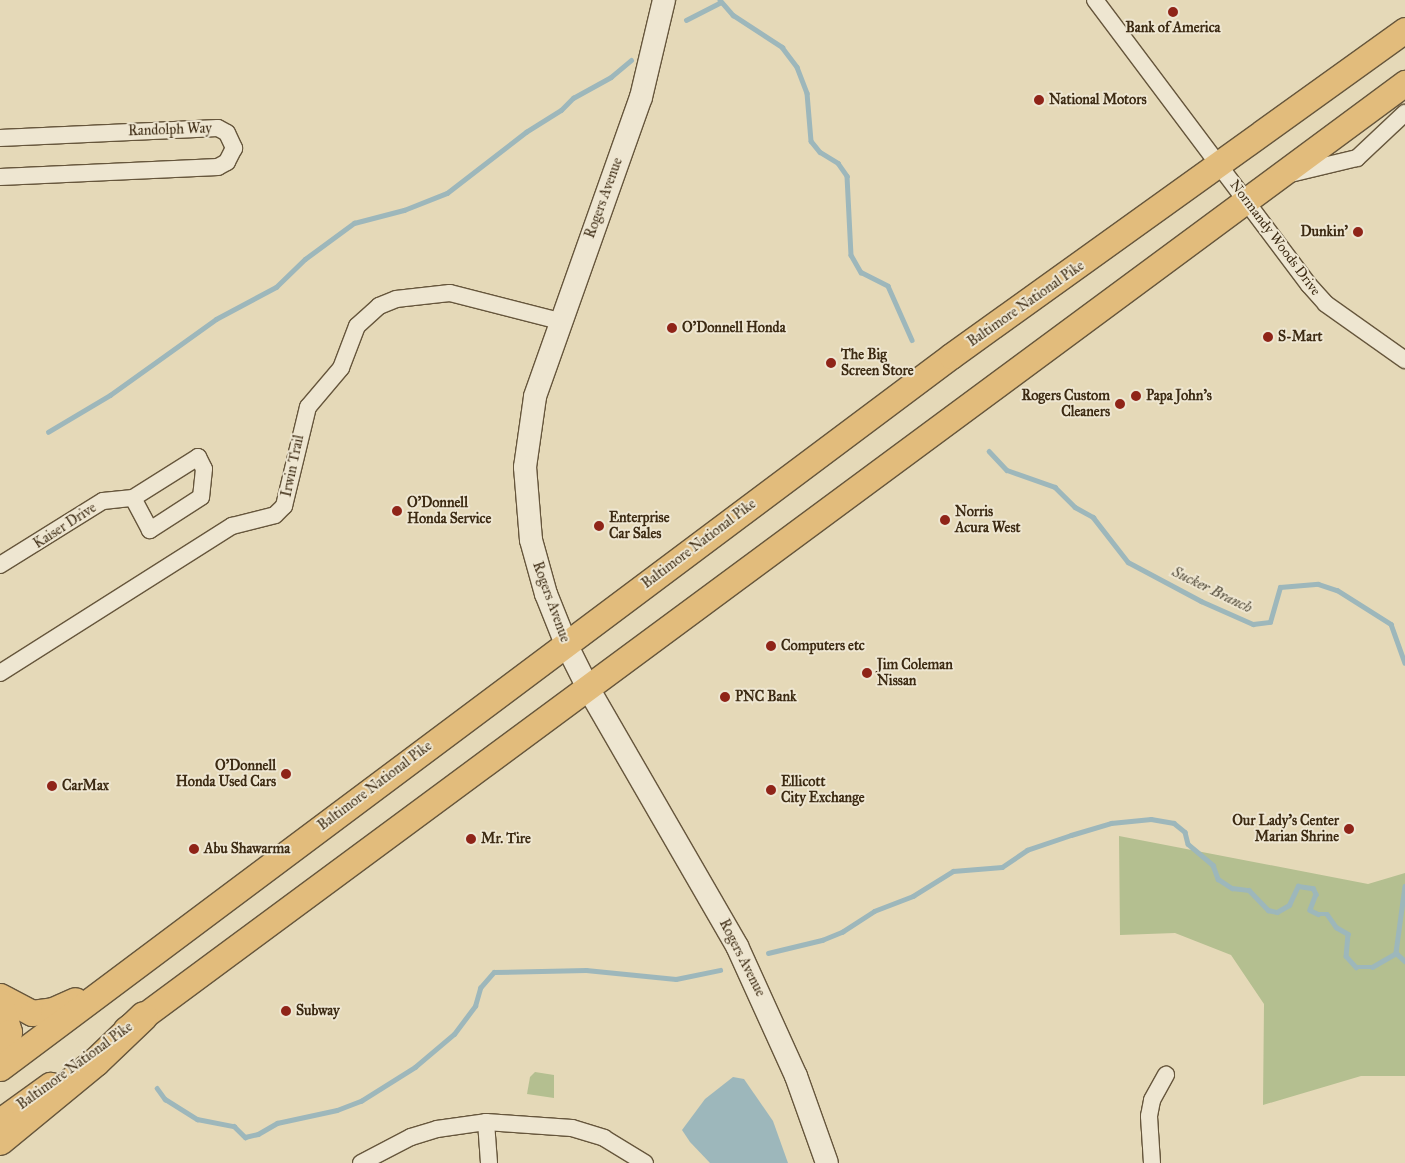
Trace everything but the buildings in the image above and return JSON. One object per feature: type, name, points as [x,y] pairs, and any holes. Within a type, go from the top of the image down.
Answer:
[{"type":"highway","points":[[0,1141],[96,1062],[144,1016]]},
{"type":"main road","name":"Rogers Avenue","points":[[664,0],[641,97],[535,396],[528,433],[526,499],[537,566],[566,644],[588,688],[738,946],[796,1076],[827,1163]]},
{"type":"main road","name":"Baltimore National Pike","points":[[0,1067],[951,356],[1220,165],[1405,30]]},
{"type":"main road","name":"Baltimore National Pike","points":[[0,1121],[1405,84]]},
{"type":"main road","points":[[0,996],[19,1009],[44,1013],[113,982]]},
{"type":"main road","points":[[0,1002],[9,1032],[0,1067]]},
{"type":"street","name":"Normandy Woods Drive","points":[[1095,0],[1326,304],[1405,360]]},
{"type":"street","points":[[1281,176],[1357,158],[1405,113]]},
{"type":"street","name":"Randolph Way","points":[[0,138],[218,128],[227,133],[234,148],[227,162],[218,167],[0,177]]},
{"type":"street","name":"Irwin Trail","points":[[0,673],[232,526],[275,515],[284,506],[289,493],[302,422],[308,407],[341,368],[357,326],[379,306],[396,299],[450,293],[560,321]]},
{"type":"street","name":"Kaiser Drive","points":[[0,565],[103,501],[133,498],[198,457],[204,469],[201,497],[150,530],[133,498]]},
{"type":"street","points":[[1152,1163],[1149,1116],[1152,1100],[1166,1075]]},
{"type":"street","points":[[361,1163],[411,1137],[437,1129],[486,1122],[572,1128],[604,1138],[646,1163]]},
{"type":"street","points":[[486,1122],[489,1163]]},
{"type":"green space","points":[[1119,836],[1368,884],[1405,873],[1405,1076],[1361,1076],[1263,1105],[1264,1004],[1231,955],[1175,933],[1120,935]]},
{"type":"green space","points":[[535,1072],[554,1075],[554,1098],[527,1094],[530,1077]]},
{"type":"water","points":[[733,1077],[744,1079],[773,1121],[788,1163],[710,1163],[690,1142],[682,1130],[705,1099]]},
{"type":"waterway","name":"Sucker Branch","points":[[720,0],[733,15],[782,47],[797,67],[807,93],[811,141],[820,152],[838,163],[847,176],[851,255],[861,272],[888,286],[912,340]]},
{"type":"waterway","points":[[686,20],[721,2]]},
{"type":"waterway","points":[[48,432],[110,395],[216,319],[276,287],[305,259],[354,223],[404,210],[447,193],[526,132],[561,110],[573,98],[611,77],[631,60]]},
{"type":"waterway","name":"Sucker Branch","points":[[989,451],[1007,470],[1055,487],[1075,507],[1093,517],[1128,562],[1201,601],[1253,624],[1270,622],[1280,587],[1318,584],[1337,590],[1391,624],[1405,663]]},
{"type":"waterway","points":[[768,953],[822,940],[842,932],[874,911],[913,896],[953,871],[1002,867],[1027,850],[1071,835],[1111,823],[1151,819],[1174,823],[1185,832],[1188,844],[1213,865],[1218,879],[1232,888],[1249,890],[1268,910],[1277,912],[1289,905],[1298,886],[1313,888],[1316,894],[1310,910],[1318,914],[1327,914],[1336,927],[1348,934],[1346,956],[1356,967],[1372,967],[1396,953]]},
{"type":"waterway","name":"Sucker Branch","points":[[1405,886],[1396,953],[1405,961]]},
{"type":"waterway","points":[[157,1088],[165,1099],[197,1119],[234,1126],[245,1137],[258,1134],[277,1123],[337,1110],[361,1101],[415,1067],[454,1034],[475,1006],[480,988],[494,972],[586,970],[676,979],[720,970]]},
{"type":"place","name":"Bank of America","points":[[1173,12]]},
{"type":"place","name":"National Motors","points":[[1039,100]]},
{"type":"place","name":"Dunkin'","points":[[1358,232]]},
{"type":"place","name":"O'Donnell Honda","points":[[672,328]]},
{"type":"place","name":"S-Mart","points":[[1268,337]]},
{"type":"place","name":"The Big Screen Store","points":[[831,363]]},
{"type":"place","name":"Papa John's","points":[[1136,396]]},
{"type":"place","name":"Rogers Custom Cleaners","points":[[1120,404]]},
{"type":"place","name":"O'Donnell Honda Service","points":[[397,511]]},
{"type":"place","name":"Norris Acura West","points":[[945,520]]},
{"type":"place","name":"Enterprise Car Sales","points":[[599,526]]},
{"type":"place","name":"Computers etc","points":[[771,646]]},
{"type":"place","name":"Jim Coleman Nissan","points":[[867,673]]},
{"type":"place","name":"PNC Bank","points":[[725,697]]},
{"type":"place","name":"O'Donnell Honda Used Cars","points":[[286,774]]},
{"type":"place","name":"CarMax","points":[[52,786]]},
{"type":"place","name":"Ellicott City Exchange","points":[[771,790]]},
{"type":"place","name":"Our Lady's Center Marian Shrine","points":[[1349,829]]},
{"type":"place","name":"Mr. Tire","points":[[471,839]]},
{"type":"place","name":"Abu Shawarma","points":[[194,849]]},
{"type":"place","name":"Subway","points":[[286,1011]]}]
